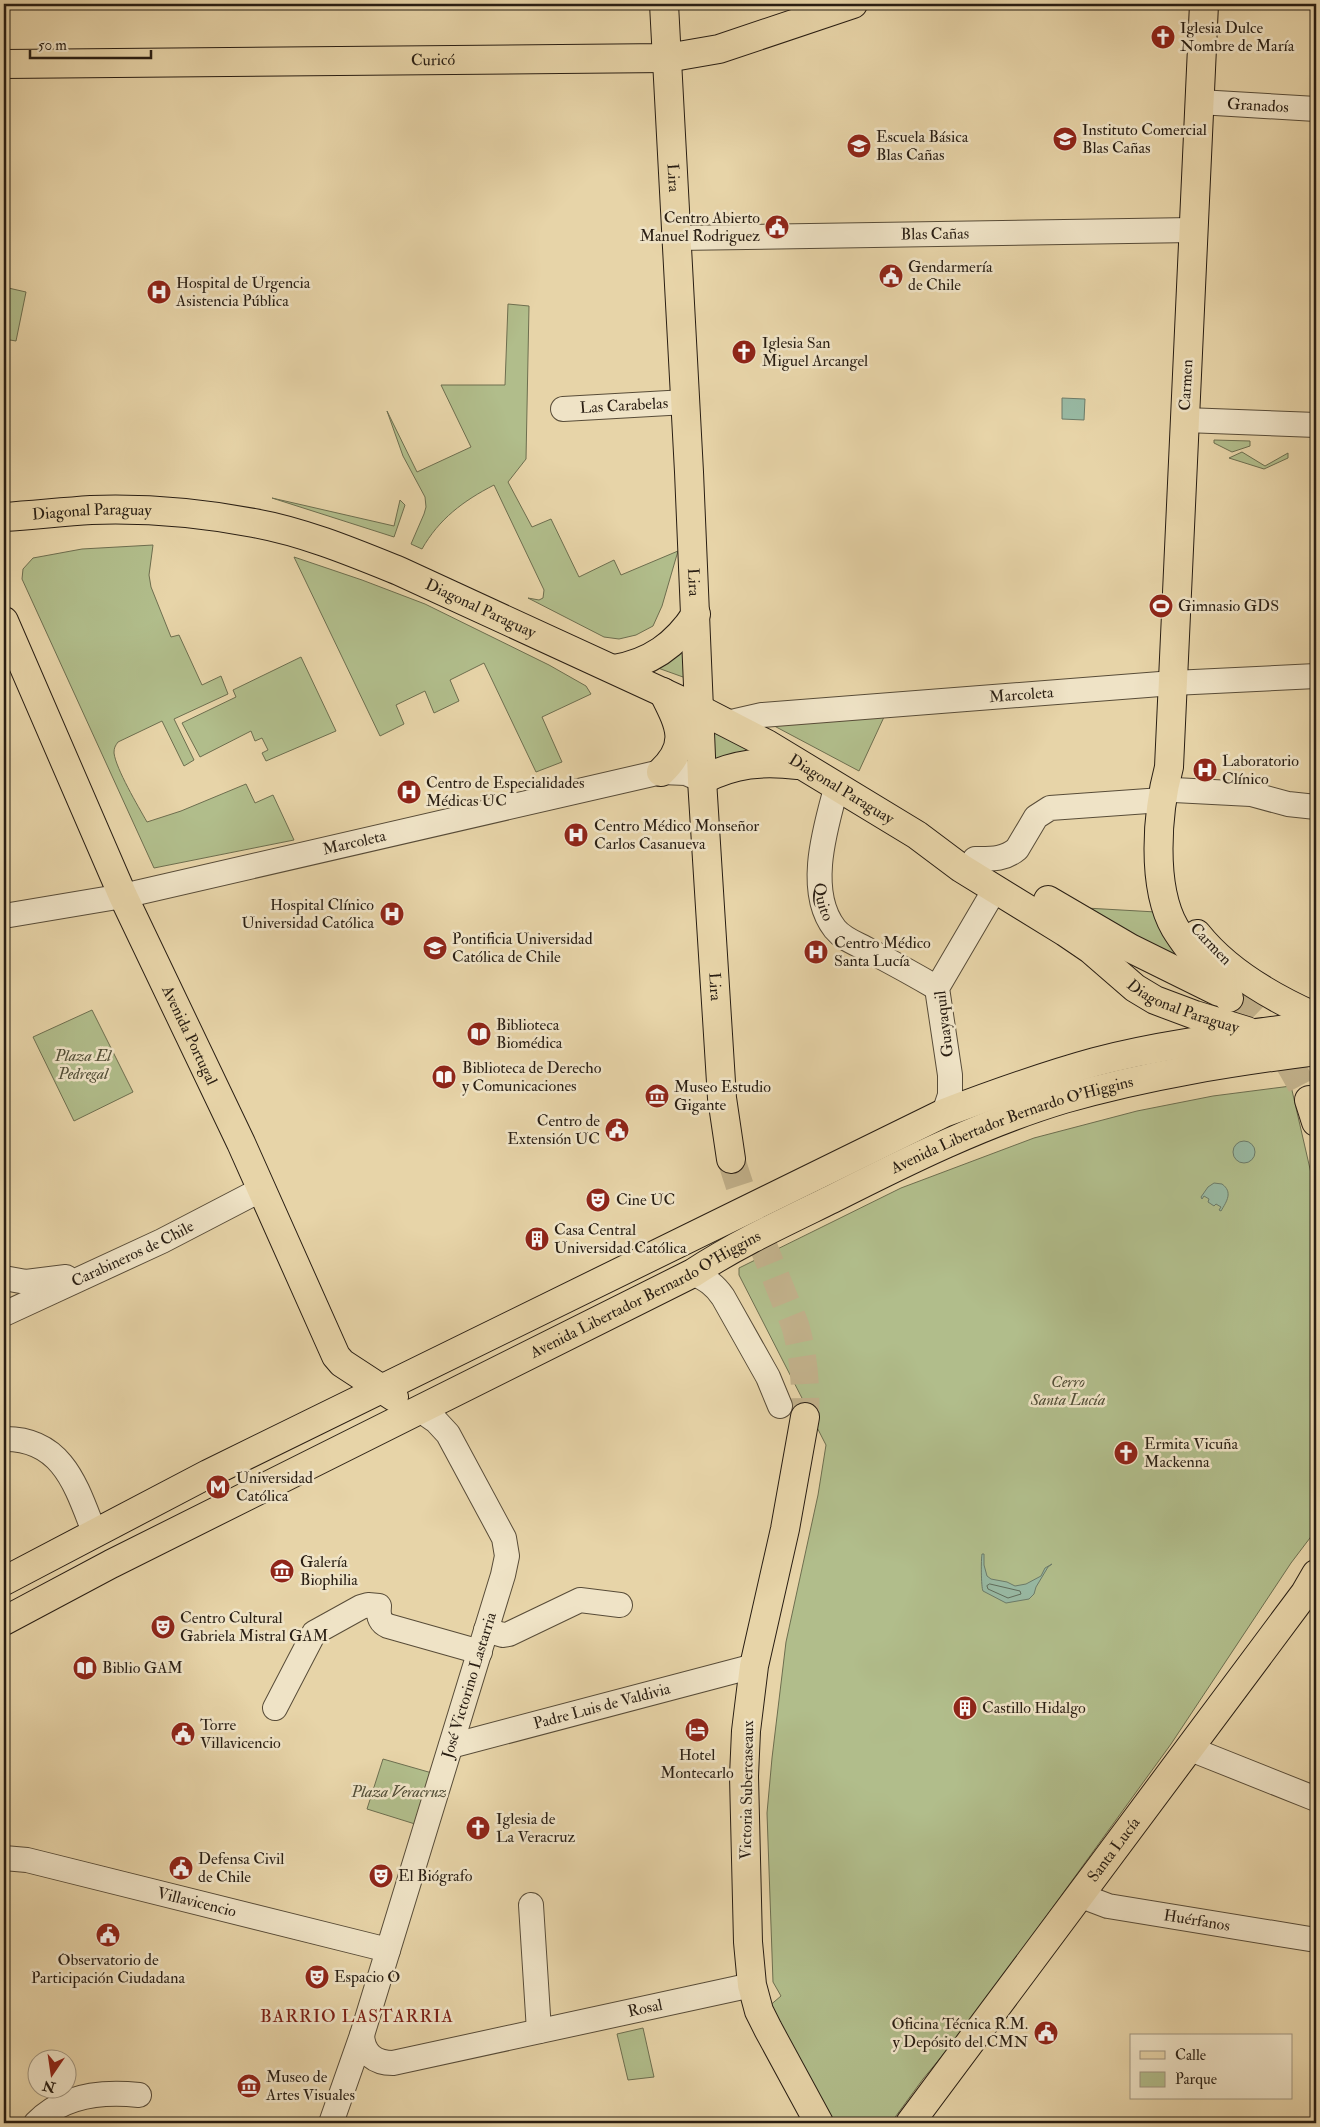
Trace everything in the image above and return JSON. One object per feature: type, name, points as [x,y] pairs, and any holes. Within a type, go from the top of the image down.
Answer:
[{"type":"main road","name":"Lira","points":[[664,4],[686,402],[702,780],[722,1098],[731,1159]]},
{"type":"main road","name":"Curicó","points":[[4,64],[667,58],[719,49],[853,4]]},
{"type":"main road","name":"Carmen","points":[[1204,4],[1169,786],[1174,882],[1181,906],[1192,928],[1223,960],[1255,984],[1296,1008],[1316,1017]]},
{"type":"main road","name":"Diagonal Paraguay","points":[[4,517],[92,510],[176,512],[254,523],[344,549],[399,570],[727,723],[804,765],[917,835],[948,860],[1084,945],[1135,988],[1155,1000],[1195,1015],[1256,1033]]},
{"type":"main road","points":[[614,669],[642,662],[667,648],[684,632],[696,614]]},
{"type":"main road","name":"Avenida Portugal","points":[[4,621],[123,896],[262,1189],[336,1356],[342,1363],[381,1390],[420,1410]]},
{"type":"main road","points":[[660,772],[674,758],[678,750],[680,736],[676,720],[663,692]]},
{"type":"main road","points":[[702,780],[726,769],[750,763],[804,765]]},
{"type":"main road","name":"Carmen","points":[[1169,786],[1158,869],[1167,911],[1184,942],[1230,999]]},
{"type":"main road","name":"Diagonal Paraguay","points":[[917,835],[948,846],[974,859],[1130,948],[1230,999]]},
{"type":"main road","name":"Avenida Libertador Bernardo O'Higgins","points":[[4,1581],[208,1474],[944,1113],[1024,1083],[1097,1062],[1145,1051],[1316,1025]]},
{"type":"main road","name":"Avenida Libertador Bernardo O'Higgins","points":[[4,1621],[111,1564],[693,1274],[732,1247],[879,1175],[1009,1118],[1064,1099],[1157,1076],[1316,1051]]},
{"type":"main road","name":"Victoria Subercaseaux","points":[[805,1416],[785,1529],[754,1666],[746,1732],[744,1776],[748,1942],[752,1985],[759,2011],[819,2123]]},
{"type":"main road","name":"Santa Lucía","points":[[910,2123],[1188,1748],[1313,1589]]},
{"type":"street","name":"Granados","points":[[1199,102],[1316,109]]},
{"type":"street","name":"Blas Cañas","points":[[677,238],[1194,230]]},
{"type":"street","name":"Las Carabelas","points":[[563,409],[686,402]]},
{"type":"street","points":[[1185,420],[1316,425]]},
{"type":"street","name":"Marcoleta","points":[[727,723],[762,715],[1173,683],[1316,676]]},
{"type":"street","name":"Marcoleta","points":[[4,916],[123,896],[660,772],[686,773],[702,780]]},
{"type":"street","name":"Quito","points":[[837,785],[821,853],[820,879],[827,915],[836,930],[852,942],[937,988]]},
{"type":"street","points":[[974,859],[994,859],[1013,852],[1036,817],[1050,808],[1169,786],[1251,794],[1288,804],[1316,807]]},
{"type":"street","name":"Guayaquil","points":[[944,1113],[950,1096],[950,1075],[937,988],[995,889]]},
{"type":"street","name":"Carabineros de Chile","points":[[4,1314],[162,1241],[262,1189]]},
{"type":"street","points":[[693,1274],[707,1280],[723,1296],[768,1376],[780,1406]]},
{"type":"street","points":[[4,1278],[26,1282],[63,1277],[84,1277]]},
{"type":"street","name":"José Victorino Lastarria","points":[[331,2123],[362,2035],[506,1562],[506,1544],[448,1434],[436,1421],[420,1410]]},
{"type":"street","points":[[4,1439],[22,1440],[34,1444],[57,1458],[73,1480],[95,1534]]},
{"type":"street","points":[[275,1708],[314,1633],[361,1607],[380,1606],[379,1617],[384,1624],[483,1641],[509,1634],[580,1600],[620,1606]]},
{"type":"street","name":"Padre Luis de Valdivia","points":[[451,1746],[754,1666]]},
{"type":"street","points":[[1188,1748],[1316,1799]]},
{"type":"street","name":"Villavicencio","points":[[4,1858],[27,1860],[388,1950]]},
{"type":"street","name":"Huérfanos","points":[[1080,1895],[1108,1906],[1316,1940]]},
{"type":"street","points":[[531,1904],[539,2031]]},
{"type":"street","name":"Rosal","points":[[362,2035],[368,2053],[379,2062],[386,2063],[752,1985]]},
{"type":"street","points":[[36,2123],[56,2107],[79,2098],[106,2093],[139,2095]]},
{"type":"green space","points":[[4,287],[26,292],[16,341],[4,339]]},
{"type":"green space","points":[[508,304],[529,306],[526,459],[508,482],[532,527],[551,519],[579,577],[614,560],[621,575],[678,551],[662,606],[653,626],[636,635],[619,639],[604,637],[528,598],[539,600],[543,598],[544,590],[494,485],[462,504],[444,520],[422,549],[411,544],[424,514],[426,507],[425,497],[403,456],[387,411],[417,472],[471,447],[441,385],[505,385]]},
{"type":"green space","points":[[1214,440],[1250,441],[1250,446],[1232,452],[1214,443]]},
{"type":"green space","points":[[1242,452],[1265,466],[1288,453],[1288,458],[1264,469],[1229,458]]},
{"type":"green space","points":[[272,498],[394,526],[400,500],[405,505],[394,537]]},
{"type":"green space","points":[[153,545],[149,575],[151,587],[171,637],[179,635],[202,685],[221,676],[228,694],[174,719],[194,760],[184,766],[162,721],[118,742],[114,753],[123,778],[147,822],[181,811],[246,784],[255,803],[273,795],[294,840],[154,868],[22,579],[23,569],[33,558],[82,549]]},
{"type":"green space","points":[[294,557],[425,604],[549,665],[586,686],[591,694],[542,717],[562,762],[536,772],[484,663],[450,680],[459,701],[434,713],[425,691],[396,705],[404,724],[380,736]]},
{"type":"green space","points":[[687,634],[689,672],[683,677],[644,663]]},
{"type":"green space","points":[[301,657],[336,731],[266,761],[262,753],[268,750],[262,738],[255,741],[251,731],[200,757],[182,723],[236,697],[233,690]]},
{"type":"green space","points":[[884,717],[859,771],[763,720]]},
{"type":"green space","points":[[712,727],[761,758],[710,769]]},
{"type":"green space","points":[[1086,908],[1156,912],[1194,967]]},
{"type":"green space","name":"Plaza El Pedregal","points":[[92,1010],[133,1092],[74,1121],[33,1037]]},
{"type":"green space","name":"Cerro Santa Lucía","points":[[1291,1086],[1316,1195],[1316,1530],[1291,1563],[1171,1744],[966,2027],[923,2079],[893,2120],[890,2123],[830,2123],[768,2007],[781,1996],[773,1982],[767,1813],[772,1758],[786,1642],[818,1495],[826,1445],[739,1275],[739,1268],[901,1188],[1034,1138],[1137,1111],[1213,1096]]},
{"type":"green space","name":"Plaza Veracruz","points":[[383,1759],[432,1773],[415,1824],[367,1809]]},
{"type":"green space","points":[[643,2028],[654,2077],[628,2080],[617,2034]]},
{"type":"water","points":[[1062,398],[1085,399],[1084,420],[1062,419]]},
{"type":"water","points":[[1244,1141],[1252,1144],[1255,1152],[1252,1160],[1244,1163],[1236,1160],[1233,1152],[1236,1144]]},
{"type":"water","points":[[1214,1183],[1222,1184],[1228,1193],[1227,1200],[1221,1211],[1219,1210],[1221,1207],[1216,1204],[1214,1206],[1204,1196],[1202,1199],[1201,1197],[1208,1187]]},
{"type":"water","points":[[982,1554],[984,1554],[987,1576],[1015,1586],[1026,1584],[1041,1576],[1045,1568],[1052,1564],[1048,1567],[1034,1594],[1029,1599],[1006,1603],[983,1591],[981,1573]]},
{"type":"tunnel","points":[[1232,999],[1257,1020],[1277,1044],[1309,1100]]},
{"type":"tunnel","points":[[731,1159],[743,1196],[795,1325],[804,1371],[805,1417]]},
{"type":"place","name":"Iglesia Dulce Nombre de María","points":[[1163,37]]},
{"type":"place","name":"Instituto Comercial Blas Cañas","points":[[1065,139]]},
{"type":"place","name":"Escuela Básica Blas Cañas","points":[[859,146]]},
{"type":"place","name":"Centro Abierto Manuel Rodriguez","points":[[777,227]]},
{"type":"place","name":"Gendarmería de Chile","points":[[891,276]]},
{"type":"place","name":"Hospital de Urgencia Asistencia Pública","points":[[159,292]]},
{"type":"place","name":"Iglesia San Miguel Arcangel","points":[[744,352]]},
{"type":"place","name":"Gimnasio GDS","points":[[1161,606]]},
{"type":"place","name":"Laboratorio Clínico","points":[[1205,770]]},
{"type":"place","name":"Centro de Especialidades Médicas UC","points":[[409,792]]},
{"type":"place","name":"Centro Médico Monseñor Carlos Casanueva","points":[[576,835]]},
{"type":"place","name":"Hospital Clínico Universidad Católica","points":[[392,914]]},
{"type":"place","name":"Pontificia Universidad Católica de Chile","points":[[435,948]]},
{"type":"place","name":"Centro Médico Santa Lucía","points":[[816,952]]},
{"type":"place","name":"Biblioteca Biomédica","points":[[479,1034]]},
{"type":"place","name":"Biblioteca de Derecho y Comunicaciones","points":[[444,1077]]},
{"type":"place","name":"Museo Estudio Gigante","points":[[657,1096]]},
{"type":"place","name":"Centro de Extensión UC","points":[[617,1130]]},
{"type":"place","name":"Cine UC","points":[[598,1200]]},
{"type":"place","name":"Casa Central Universidad Católica","points":[[537,1239]]},
{"type":"place","name":"Ermita Vicuña Mackenna","points":[[1126,1453]]},
{"type":"place","name":"Universidad Católica","points":[[218,1487]]},
{"type":"place","name":"Galería Biophilia","points":[[282,1571]]},
{"type":"place","name":"Centro Cultural Gabriela Mistral GAM","points":[[163,1627]]},
{"type":"place","name":"Biblio GAM","points":[[85,1668]]},
{"type":"place","name":"Castillo Hidalgo","points":[[965,1708]]},
{"type":"place","name":"Hotel Montecarlo","points":[[697,1730]]},
{"type":"place","name":"Torre Villavicencio","points":[[183,1734]]},
{"type":"place","name":"Iglesia de La Veracruz","points":[[478,1828]]},
{"type":"place","name":"Defensa Civil de Chile","points":[[181,1868]]},
{"type":"place","name":"El Biógrafo","points":[[381,1876]]},
{"type":"place","name":"Observatorio de Participación Ciudadana","points":[[108,1935]]},
{"type":"place","name":"Espacio O","points":[[317,1977]]},
{"type":"place","name":"Oficina Técnica R.M. y Depósito del CMN","points":[[1046,2033]]},
{"type":"place","name":"Museo de Artes Visuales","points":[[249,2086]]},
{"type":"district","name":"BARRIO LASTARRIA","points":[[357,2016]]}]
